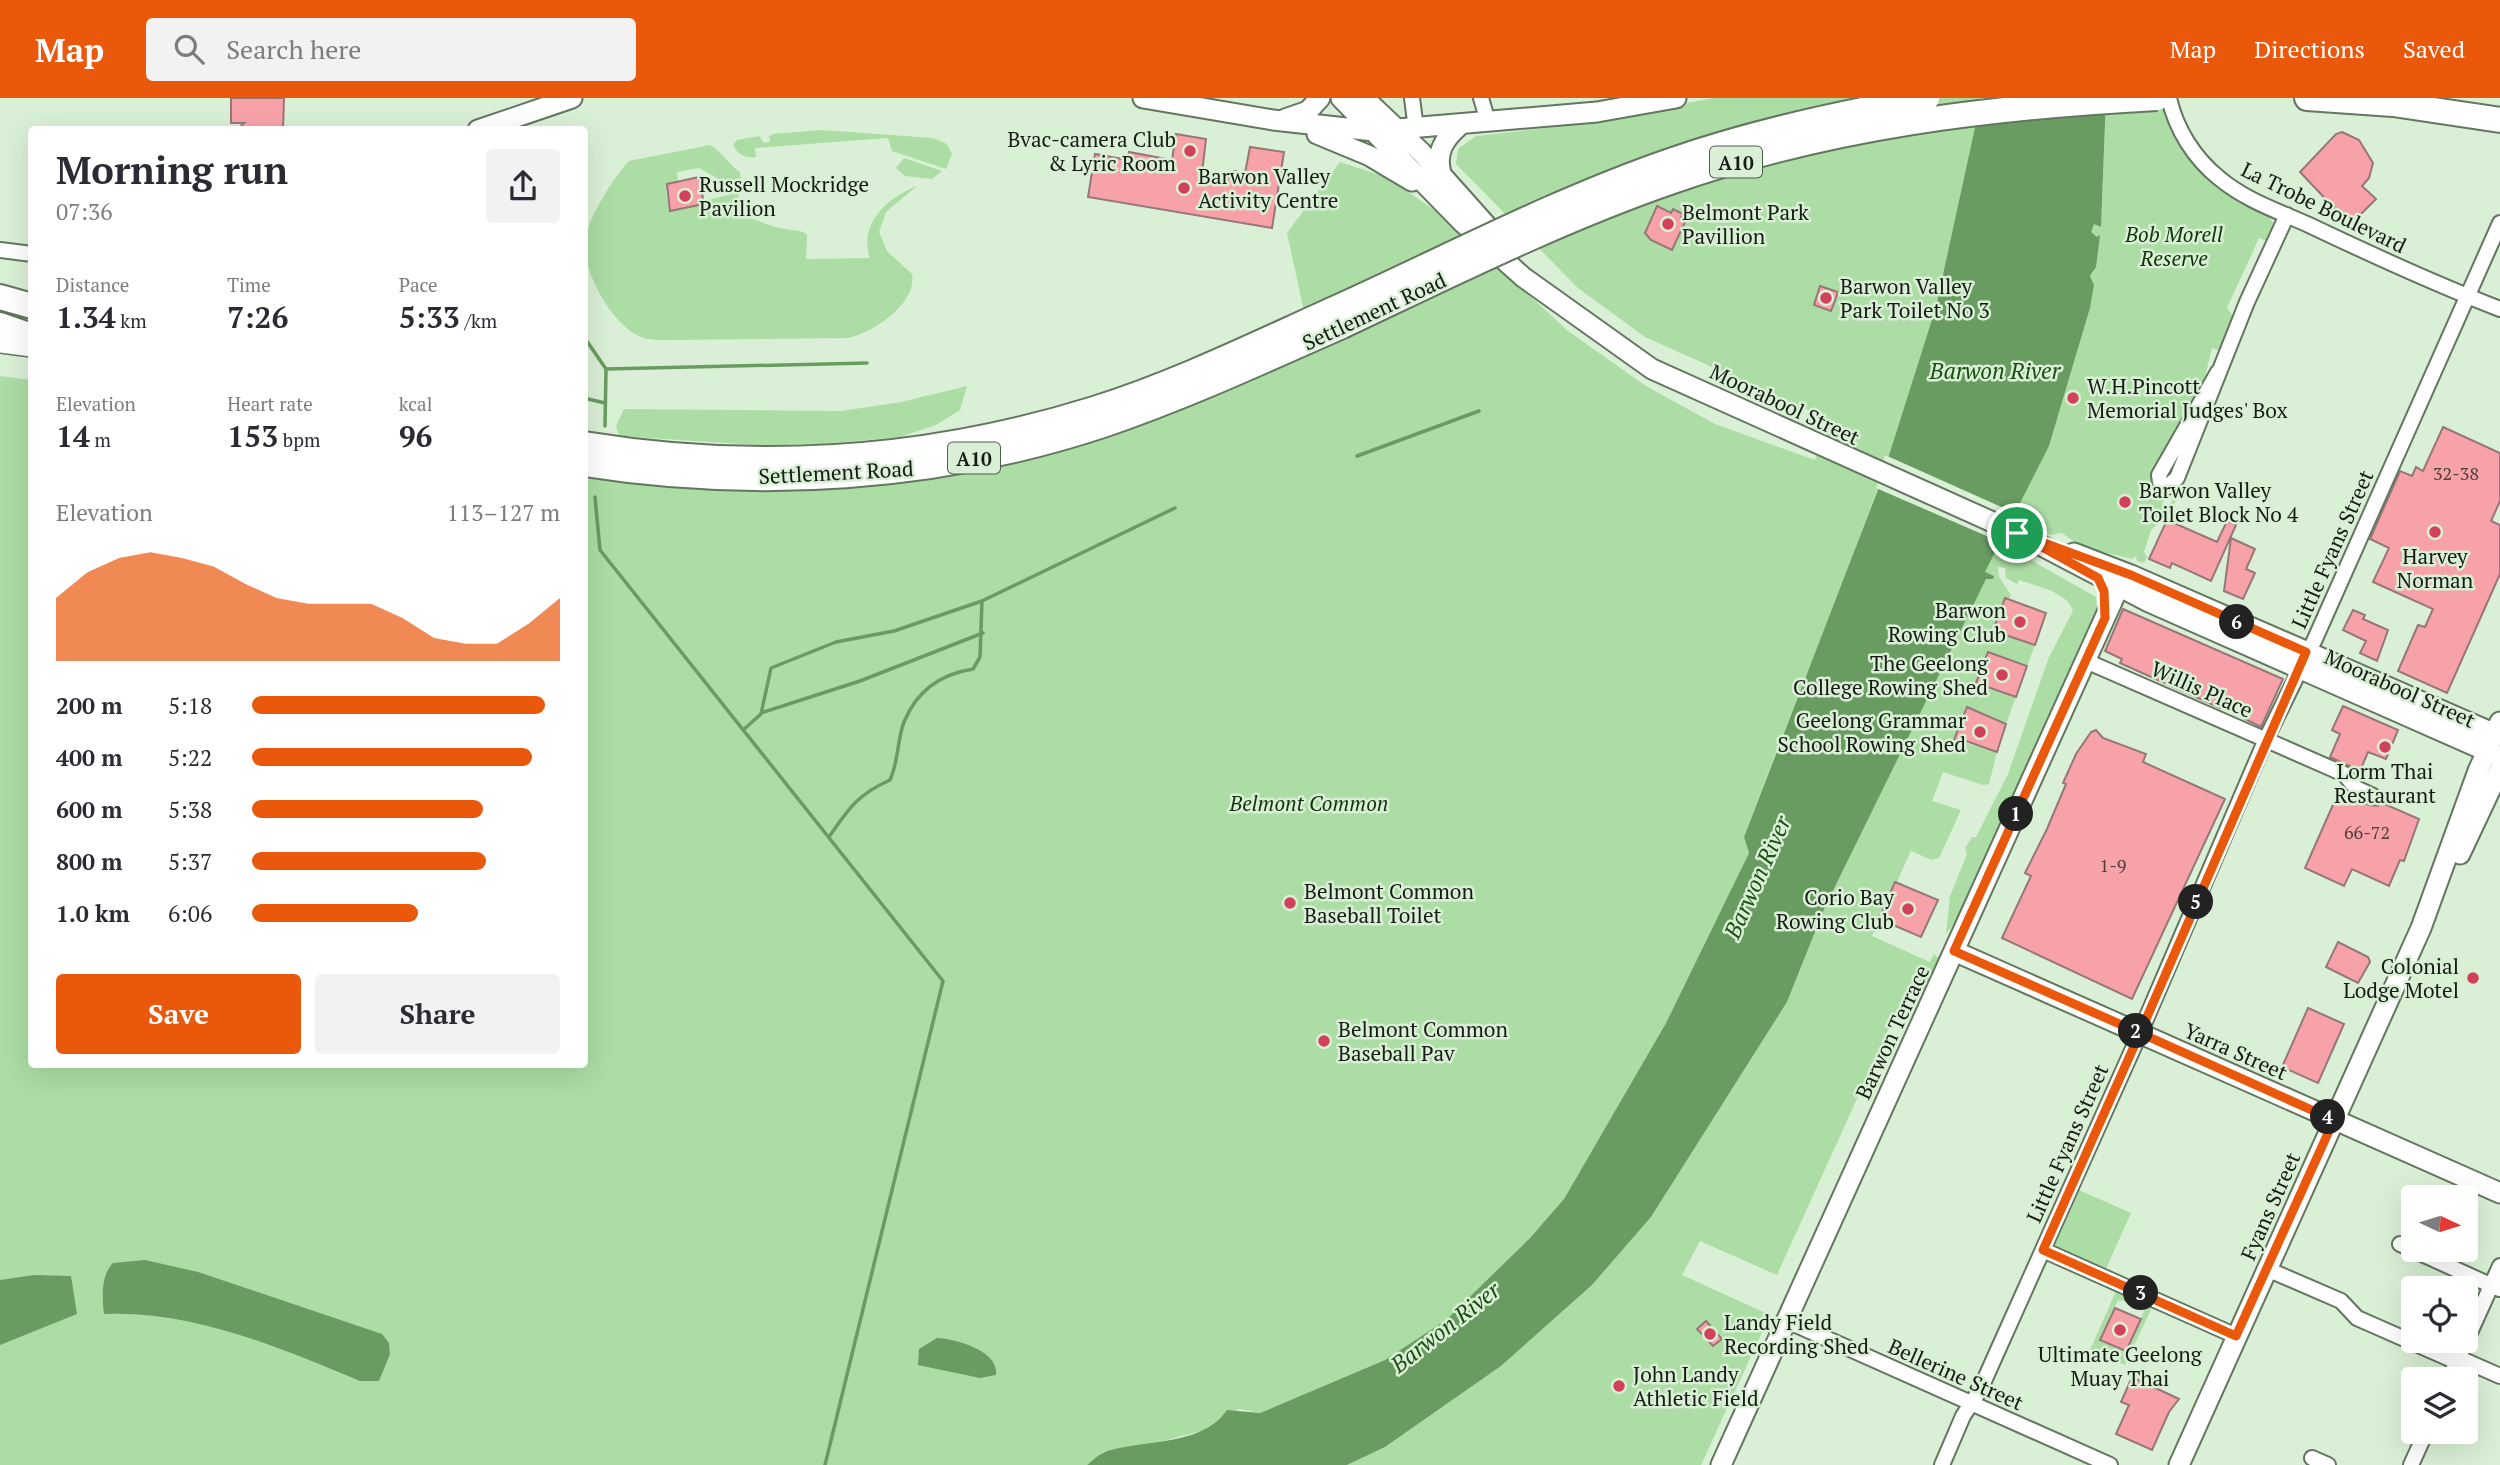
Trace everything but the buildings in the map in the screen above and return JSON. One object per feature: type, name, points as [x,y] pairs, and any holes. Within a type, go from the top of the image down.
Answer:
[{"type":"highway","name":"Settlement Road","points":[[588,464],[702,477],[860,475],[964,460],[1031,446],[1101,425],[1206,386],[1569,201],[1670,161],[1854,111],[1927,98]]},
{"type":"highway","name":"Settlement Road","points":[[588,444],[699,458],[791,460],[859,456],[962,442],[1095,408],[1338,317],[1673,181],[1754,157],[1856,130],[1960,113],[2157,98]]},
{"type":"highway","points":[[2307,98],[2393,104],[2500,120]]},
{"type":"highway","points":[[0,325],[28,335]]},
{"type":"main road","points":[[0,342],[28,346]]},
{"type":"street","points":[[490,126],[572,98]]},
{"type":"street","points":[[1143,98],[1273,120],[1374,131],[1617,109],[1676,98]]},
{"type":"street","points":[[1273,120],[1303,114],[1320,98]]},
{"type":"street","name":"Moorabool Street","points":[[1341,98],[1523,277],[1652,369],[2017,533],[2081,556],[2303,660]]},
{"type":"street","name":"Moorabool Street","points":[[1364,98],[1408,130],[1441,173],[1548,295]]},
{"type":"street","points":[[1408,130],[1412,98]]},
{"type":"street","points":[[1480,98],[1488,122]]},
{"type":"street","name":"La Trobe Boulevard","points":[[2169,98],[2184,138],[2210,171],[2240,192],[2500,309]]},
{"type":"street","points":[[1273,120],[1363,152],[1446,204]]},
{"type":"street","points":[[1441,173],[1438,163],[1441,148],[1460,125]]},
{"type":"street","points":[[2218,372],[2206,410],[2176,478],[2167,487],[2160,482],[2159,475],[2218,372],[2287,215]]},
{"type":"street","name":"Little Fyans Street","points":[[1942,1465],[2043,1250],[2140,1033],[2266,739],[2315,639],[2500,223]]},
{"type":"street","points":[[0,250],[28,254]]},
{"type":"street","name":"Moorabool Street","points":[[2017,533],[2118,588],[2303,660],[2496,740]]},
{"type":"street","points":[[2081,556],[2115,576],[2118,588]]},
{"type":"street","points":[[2095,576],[2104,591],[2105,618]]},
{"type":"street","name":"Barwon Terrace","points":[[1721,1465],[2118,588]]},
{"type":"street","name":"Willis Place","points":[[2085,661],[2344,774],[2356,788],[2373,796]]},
{"type":"street","name":"Fyans Street","points":[[2179,1465],[2421,928],[2496,740]]},
{"type":"street","name":"Fyans Street","points":[[2421,928],[2456,864],[2500,769]]},
{"type":"street","name":"Yarra Street","points":[[1954,951],[2500,1193]]},
{"type":"street","points":[[2400,1244],[2496,1287]]},
{"type":"street","points":[[2043,1250],[2236,1336]]},
{"type":"street","points":[[2455,1367],[2496,1287],[2500,1266]]},
{"type":"street","points":[[2267,1269],[2341,1301],[2357,1318],[2500,1376]]},
{"type":"street","name":"Bellerine Street","points":[[1785,1320],[2110,1465]]},
{"type":"street","points":[[2411,1465],[2421,1444]]},
{"type":"street","points":[[2312,1458],[2328,1465]]},
{"type":"green space","name":"Belmont Common","points":[[1714,98],[1980,98],[1964,194],[1942,288],[1914,381],[1883,474],[1744,837],[1749,853],[1666,1023],[1564,1199],[1530,1238],[1446,1320],[1385,1360],[1260,1413],[1239,1409],[1204,1430],[1141,1447],[1103,1452],[1087,1465],[0,1465],[0,376],[28,380],[28,1068],[588,1068],[588,479],[812,491],[977,470],[1312,348],[1287,233],[1340,162],[1386,177],[1442,215],[1568,331],[1646,386],[1715,424],[1815,460],[1830,420],[1645,337],[1578,288],[1456,164],[1458,149],[1476,136],[1556,127]]},
{"type":"green space","name":"Bob Morell Reserve","points":[[2106,98],[2163,107],[2173,132],[2204,174],[2230,196],[2266,214],[2274,225],[2270,242],[2259,238],[2227,308],[2236,320],[2223,352],[2212,348],[2203,385],[2161,463],[2154,465],[2152,470],[2152,483],[2166,496],[2162,504],[2166,511],[2190,470],[2167,520],[2161,517],[2156,519],[2158,523],[2151,530],[2144,552],[2147,557],[2144,563],[2137,561],[2136,556],[2132,559],[2082,547],[2062,533],[2051,535],[2044,531],[2043,525],[2014,512],[2049,446],[2090,308],[2094,285],[2090,276],[2094,272],[2097,237],[2090,232],[2094,223],[2101,227]]},
{"type":"green space","points":[[822,130],[933,138],[947,144],[952,154],[946,169],[892,151],[888,138],[755,148],[756,157],[745,156],[733,145],[737,140],[759,136],[764,143],[770,142],[769,136],[773,134]]},
{"type":"green space","points":[[710,145],[740,172],[741,186],[735,188],[699,168],[677,172],[678,182],[666,191],[670,211],[704,204],[704,201],[740,192],[735,209],[737,215],[804,233],[807,235],[806,259],[870,258],[868,234],[878,213],[896,197],[917,186],[886,212],[879,232],[887,251],[912,274],[908,296],[892,315],[881,323],[848,338],[658,340],[635,334],[615,317],[606,304],[588,265],[588,227],[610,185],[629,161]]},
{"type":"green space","points":[[904,158],[942,171],[932,179],[905,176],[896,168]]},
{"type":"green space","points":[[967,386],[960,410],[936,425],[900,437],[786,447],[619,436],[616,426],[624,409],[841,411],[901,402]]},
{"type":"green space","points":[[1999,542],[2096,597],[2097,608],[2028,761],[2031,765],[2026,781],[2019,782],[1964,903],[1967,908],[1946,934],[1950,896],[1967,854],[1965,848],[1972,837],[1976,837],[2008,774],[2049,657],[2073,611],[2070,604],[2058,594],[2019,580],[2017,584],[2006,578],[2005,568],[1998,567],[1999,577],[2011,595],[1994,630],[2035,645],[2027,666],[1987,652],[1976,683],[2016,697],[2006,724],[1967,708],[1955,740],[1997,752],[1989,784],[1983,785],[1943,772],[1932,801],[1961,810],[1939,858],[1932,860],[1911,851],[1872,936],[1930,962],[1934,954],[1940,959],[1925,993],[1905,993],[1777,1275],[1700,1241],[1682,1275],[1770,1315],[1701,1465],[1347,1465],[1385,1447],[1501,1366],[1592,1285],[1651,1217],[1787,1002],[1825,907],[1986,578],[1985,573]]},
{"type":"green space","points":[[2079,1190],[2131,1213],[2105,1271],[2056,1253],[2051,1245]]},
{"type":"green space","points":[[2105,1283],[2131,1296],[2128,1302],[2118,1300],[2100,1340],[2126,1351],[2146,1307],[2137,1303],[2141,1297],[2154,1303],[2125,1365],[2090,1350],[2116,1291]]},
{"type":"water","name":"Barwon River","points":[[2106,98],[2101,227],[2094,224],[2091,232],[2097,237],[2100,235],[2096,267],[2090,276],[2094,285],[2090,308],[2049,446],[1985,572],[1994,576],[1993,579],[1986,579],[1825,907],[1787,1002],[1651,1217],[1592,1285],[1501,1366],[1385,1447],[1347,1465],[1087,1465],[1105,1452],[1170,1440],[1203,1430],[1216,1422],[1227,1410],[1260,1413],[1385,1360],[1446,1320],[1530,1238],[1564,1199],[1666,1023],[1749,853],[1744,837],[1879,487],[1936,307],[1976,123]]},
{"type":"water","points":[[145,1260],[198,1272],[382,1334],[389,1343],[390,1354],[379,1381],[360,1381],[267,1344],[203,1325],[137,1314],[104,1314],[103,1287],[109,1268],[113,1263]]},
{"type":"water","points":[[34,1275],[71,1276],[77,1314],[0,1345],[0,1280]]},
{"type":"water","points":[[937,1338],[974,1347],[991,1359],[996,1375],[980,1378],[918,1365],[919,1349]]},
{"type":"pier","points":[[1885,455],[2017,514],[2005,544],[1876,488]]},
{"type":"waterway","points":[[588,343],[606,369]]},
{"type":"waterway","points":[[605,426],[606,369],[867,363]]},
{"type":"waterway","points":[[588,399],[605,403]]},
{"type":"waterway","points":[[1357,456],[1479,411]]},
{"type":"waterway","points":[[595,497],[600,550],[943,981],[825,1465]]},
{"type":"waterway","points":[[743,730],[761,714],[771,668],[836,642],[894,631],[982,601],[1175,508]]},
{"type":"waterway","points":[[829,837],[855,803],[869,791],[890,780],[904,722],[923,692],[951,675],[973,669],[980,657],[982,601]]},
{"type":"waterway","points":[[761,713],[860,681],[983,633]]},
{"type":"place","name":"Bvac-camera Club & Lyric Room","points":[[1190,151]]},
{"type":"place","name":"Barwon Valley Activity Centre","points":[[1184,188]]},
{"type":"place","name":"Russell Mockridge Pavilion","points":[[685,196]]},
{"type":"place","name":"Belmont Park Pavillion","points":[[1668,224]]},
{"type":"place","name":"Barwon Valley Park Toilet No 3","points":[[1826,298]]},
{"type":"place","name":"W.H.Pincott Memorial Judges' Box","points":[[2073,398]]},
{"type":"place","name":"Barwon Valley Toilet Block No 4","points":[[2125,502]]},
{"type":"place","name":"Harvey Norman","points":[[2435,532]]},
{"type":"place","name":"Barwon Rowing Club","points":[[2020,622]]},
{"type":"place","name":"The Geelong College Rowing Shed","points":[[2002,675]]},
{"type":"place","name":"Geelong Grammar School Rowing Shed","points":[[1980,732]]},
{"type":"place","name":"Lorm Thai Restaurant","points":[[2385,747]]},
{"type":"place","name":"Belmont Common Baseball Toilet","points":[[1290,903]]},
{"type":"place","name":"Corio Bay Rowing Club","points":[[1908,909]]},
{"type":"place","name":"Colonial Lodge Motel","points":[[2473,978]]},
{"type":"place","name":"Belmont Common Baseball Pav","points":[[1324,1041]]},
{"type":"place","name":"Ultimate Geelong Muay Thai","points":[[2120,1330]]},
{"type":"place","name":"Landy Field Recording Shed","points":[[1710,1334]]},
{"type":"place","name":"John Landy Athletic Field","points":[[1619,1386]]},
{"type":"route","points":[[2017,533],[2098,578],[2104,591],[2105,618],[1954,951],[2140,1033],[2043,1250],[2236,1336],[2334,1120],[2140,1033],[2306,652],[2131,575],[2017,533]]}]
